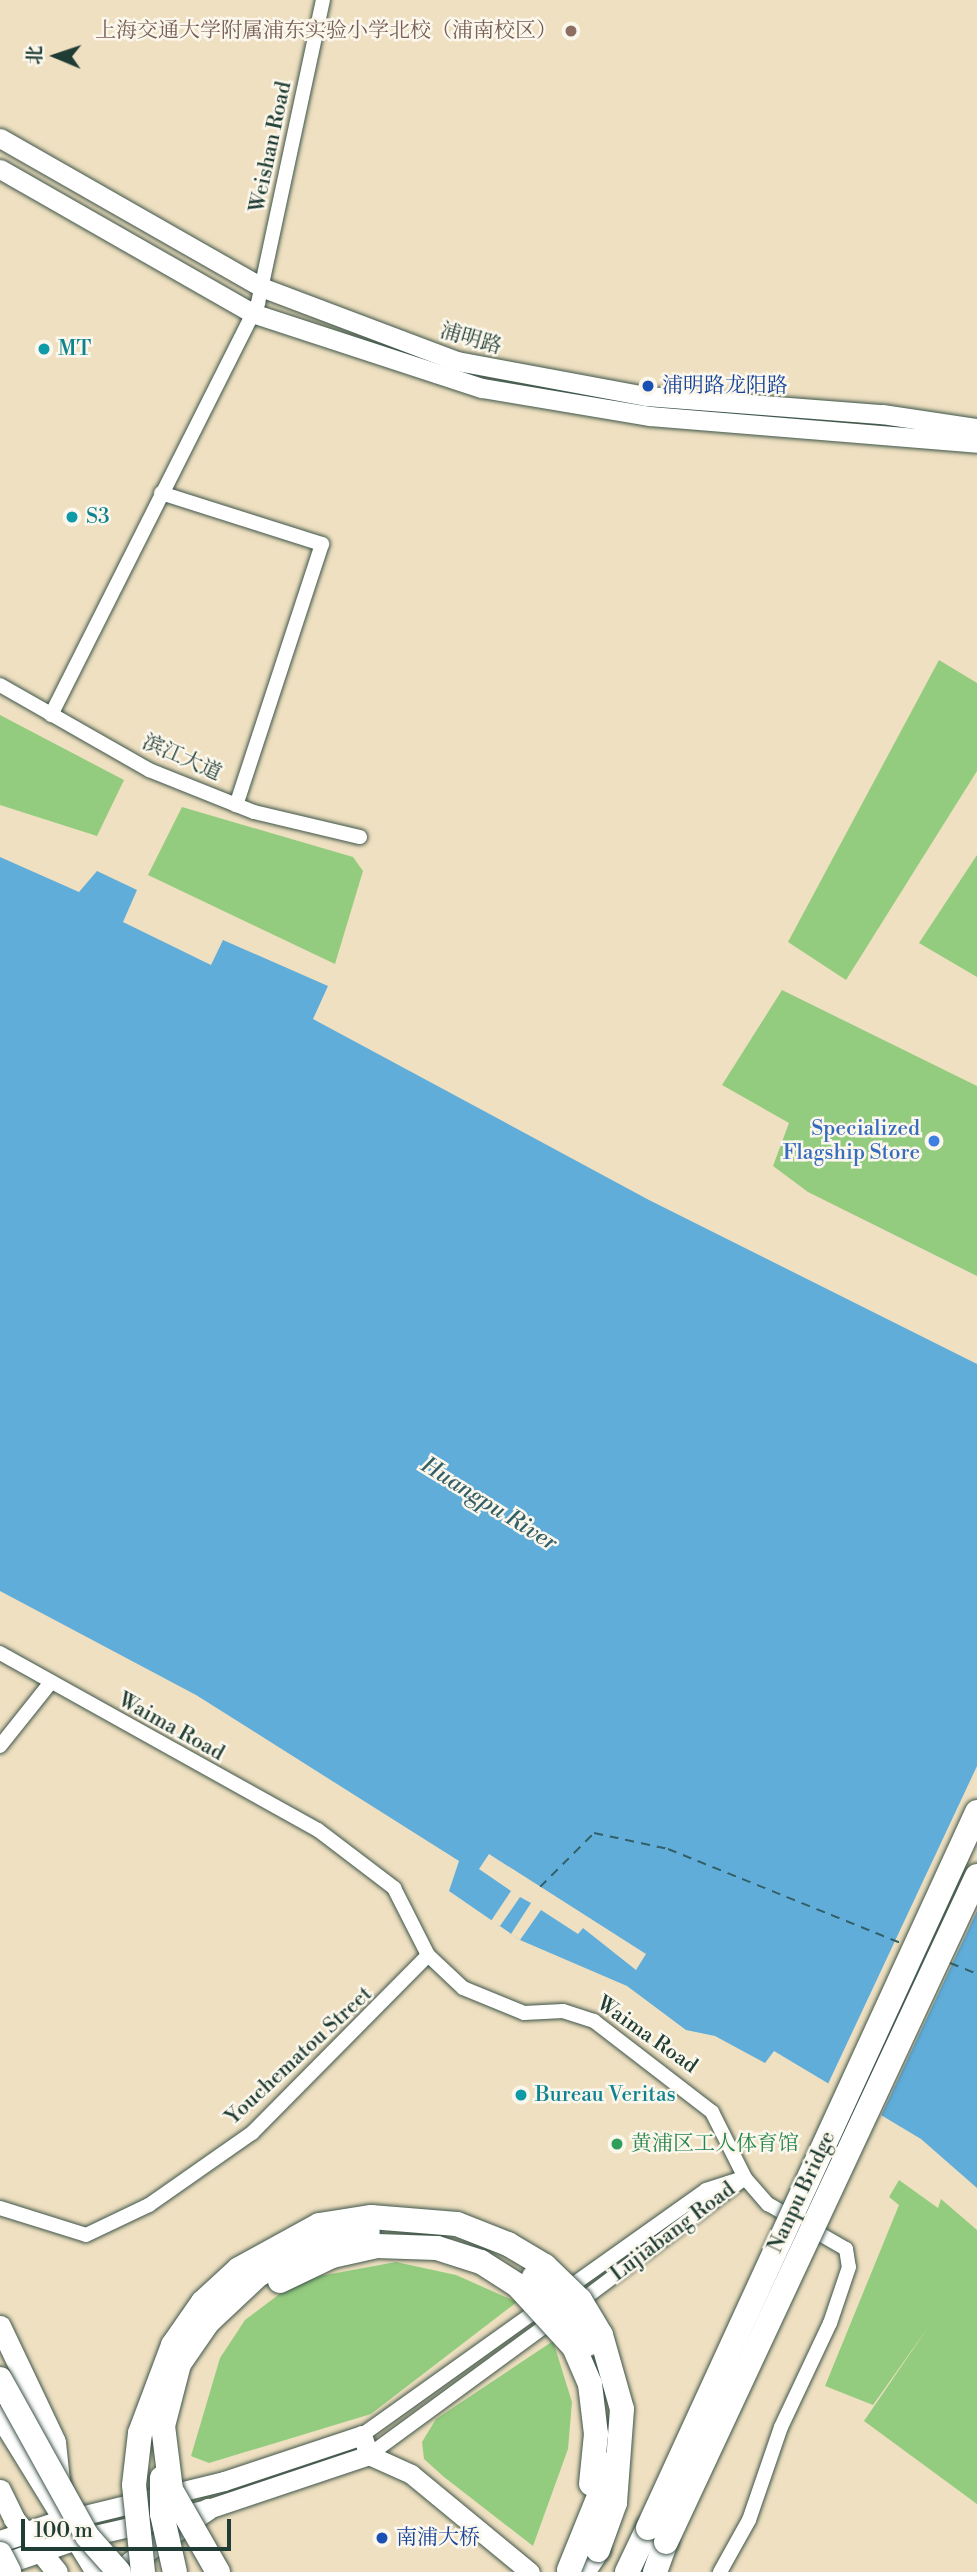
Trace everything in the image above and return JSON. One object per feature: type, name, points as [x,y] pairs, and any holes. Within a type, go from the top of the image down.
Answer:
[{"type":"highway","name":"Nanpu Bridge","points":[[627,2572],[977,1812]]},
{"type":"highway","name":"Nanpu Bridge","points":[[655,2572],[977,1875]]},
{"type":"highway","points":[[143,2572],[134,2485],[140,2433],[173,2345],[203,2302],[239,2269],[319,2225],[372,2217],[457,2224],[508,2244],[545,2266],[580,2300],[601,2335],[622,2409],[615,2503],[576,2568]]},
{"type":"highway","points":[[218,2572],[171,2490],[163,2426],[179,2364],[208,2322],[258,2275],[307,2249],[359,2233],[408,2230],[494,2253],[539,2281],[581,2329],[601,2371],[608,2432],[601,2491],[576,2568]]},
{"type":"highway","points":[[175,2572],[162,2514],[163,2464],[174,2414],[200,2359],[232,2316],[269,2286],[332,2256],[377,2246],[437,2248],[481,2262],[543,2306],[574,2347],[590,2384],[597,2434],[592,2473],[572,2532],[576,2568]]},
{"type":"highway","points":[[0,2379],[87,2536],[119,2571]]},
{"type":"highway","points":[[0,2554],[9,2572]]},
{"type":"main road","name":"浦明路","points":[[0,138],[257,301],[457,361],[546,382],[977,428]]},
{"type":"main road","name":"浦明路","points":[[0,169],[257,301],[522,399],[977,443]]},
{"type":"main road","points":[[0,2326],[55,2442],[63,2520]]},
{"type":"main road","points":[[0,2416],[63,2520],[72,2540],[96,2572]]},
{"type":"main road","points":[[362,2435],[369,2455],[411,2474],[530,2572]]},
{"type":"main road","name":"Lujiabang Road","points":[[0,2541],[63,2520],[235,2477],[362,2435]]},
{"type":"main road","name":"Lujiabang Road","points":[[0,2565],[72,2540],[208,2509],[369,2455]]},
{"type":"main road","points":[[0,2490],[24,2532],[57,2572]]},
{"type":"main road","points":[[72,2540],[119,2571],[208,2509]]},
{"type":"street","name":"Weishan Road","points":[[51,715],[257,301],[323,0]]},
{"type":"street","points":[[161,494],[322,544],[236,805]]},
{"type":"street","name":"滨江大道","points":[[0,684],[149,770],[236,805],[360,837]]},
{"type":"street","name":"Waima Road","points":[[0,1653],[318,1830],[394,1888],[428,1955],[463,1989],[505,2007],[563,2011],[594,2021],[694,2093],[723,2127],[745,2178],[768,2204],[839,2241],[849,2267],[749,2520],[720,2572]]},
{"type":"street","points":[[0,1746],[51,1682]]},
{"type":"street","name":"Youchematou Street","points":[[0,2207],[86,2235],[149,2205],[252,2133],[428,1955]]},
{"type":"street","name":"Lujiabang Road","points":[[362,2435],[706,2190],[745,2178]]},
{"type":"street","name":"Lujiabang Road","points":[[369,2455],[745,2178]]},
{"type":"green space","points":[[939,660],[977,683],[977,771],[846,980],[788,942]]},
{"type":"green space","points":[[0,715],[124,780],[97,836],[0,805]]},
{"type":"green space","points":[[182,807],[353,857],[363,871],[335,964],[148,875]]},
{"type":"green space","points":[[977,855],[977,977],[919,943]]},
{"type":"green space","points":[[782,990],[977,1086],[977,1276],[808,1192],[773,1166],[789,1123],[722,1085]]},
{"type":"green space","points":[[899,2180],[938,2208],[941,2199],[977,2230],[977,2504],[864,2421],[929,2326],[873,2405],[825,2386],[899,2205],[889,2197]]},
{"type":"green space","points":[[396,2262],[456,2275],[517,2302],[371,2414],[209,2463],[191,2456],[220,2358],[245,2320],[298,2280]]},
{"type":"green space","points":[[553,2341],[572,2402],[568,2449],[533,2546],[424,2459],[422,2442],[436,2419]]},
{"type":"water","name":"Huangpu River","points":[[0,857],[79,892],[97,871],[137,890],[123,922],[211,965],[223,940],[328,986],[313,1019],[649,1200],[977,1364],[977,2188],[921,2139],[774,2051],[765,2063],[715,2036],[686,2030],[627,1986],[520,1940],[449,1891],[459,1861],[196,1695],[0,1591]]},
{"type":"pier","points":[[977,1766],[977,1911],[880,2118],[827,2086]]},
{"type":"pier","points":[[489,1854],[646,1954],[636,1970],[583,1928],[578,1934],[541,1910],[520,1940],[511,1934],[531,1903],[520,1897],[500,1926],[491,1921],[511,1891],[479,1869]]},
{"type":"ferry route","points":[[540,1887],[594,1833],[668,1849],[903,1944]]},
{"type":"ferry route","points":[[950,1963],[977,1974]]},
{"type":"place","name":"上海交通大学附属浦东实验小学北校（浦南校区）","points":[[571,31]]},
{"type":"place","name":"MT","points":[[44,349]]},
{"type":"place","name":"浦明路龙阳路","points":[[648,386]]},
{"type":"place","name":"S3","points":[[72,517]]},
{"type":"place","name":"Specialized Flagship Store","points":[[934,1141]]},
{"type":"place","name":"Bureau Veritas","points":[[521,2095]]},
{"type":"place","name":"黄浦区工人体育馆","points":[[617,2144]]},
{"type":"place","name":"南浦大桥","points":[[382,2538]]}]
